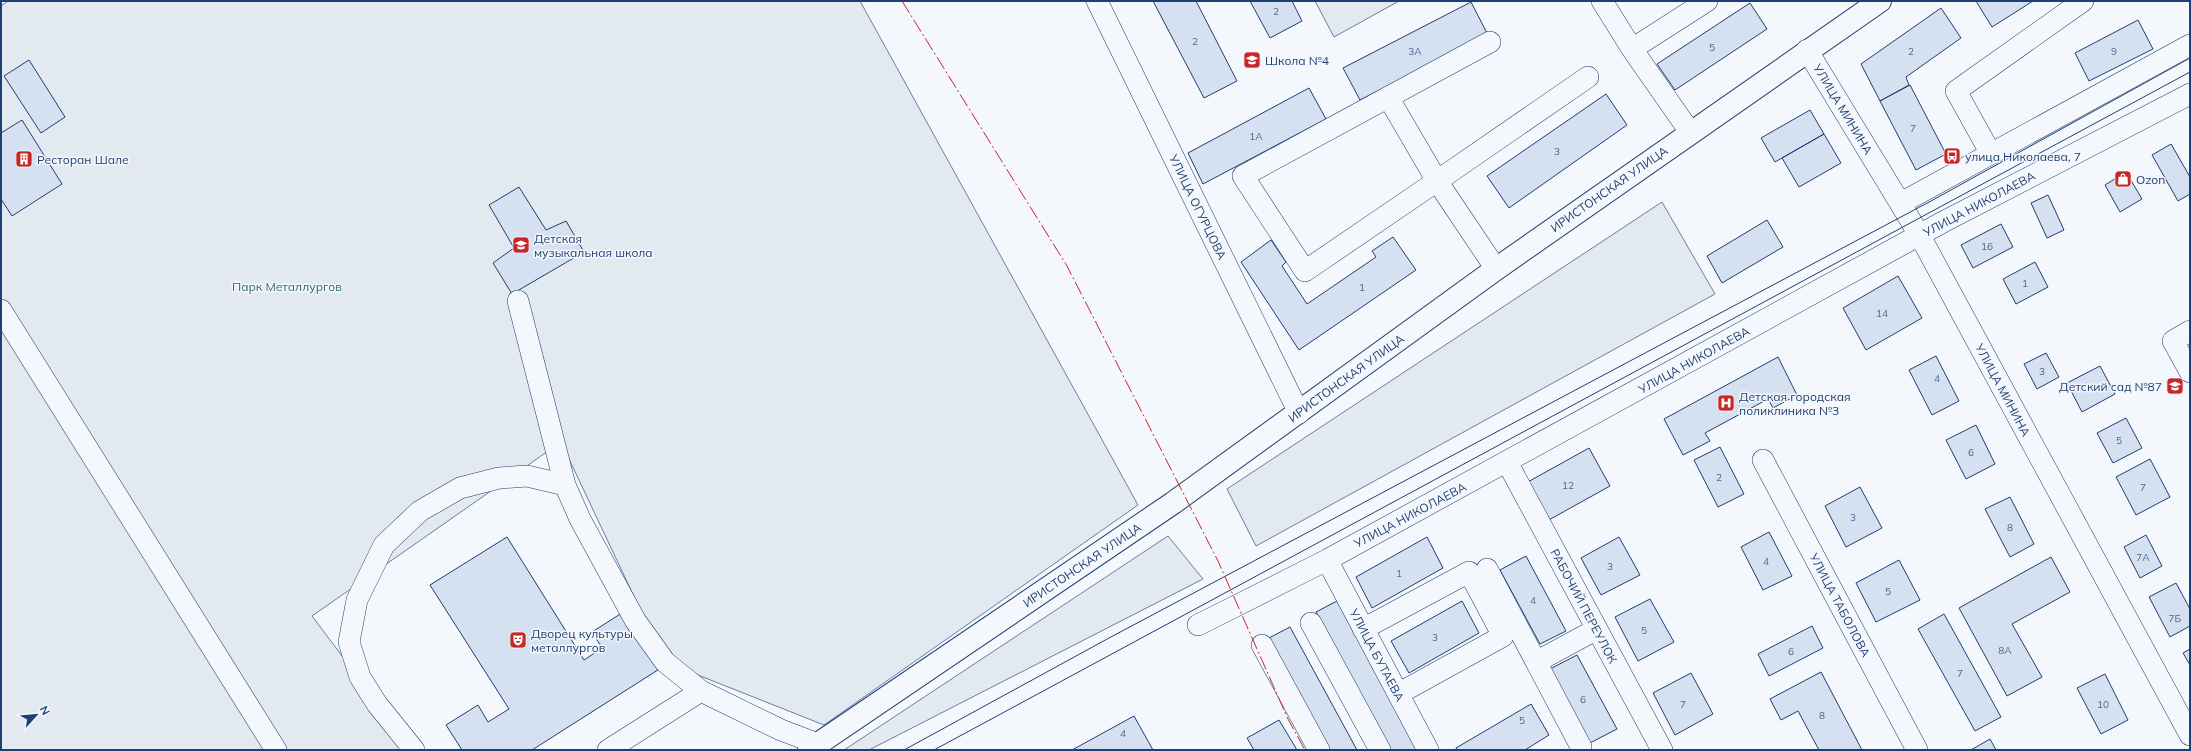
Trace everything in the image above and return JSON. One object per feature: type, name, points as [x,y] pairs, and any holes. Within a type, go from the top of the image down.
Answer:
[{"type":"main road","name":"ИРИСТОНСКАЯ УЛИЦА","points":[[813,747],[1173,503],[1496,269],[1807,50],[1880,1]]},
{"type":"street","name":"УЛИЦА ОГУРЦОВА","points":[[1097,1],[1299,413]]},
{"type":"street","points":[[1602,1],[1632,49],[1690,132]]},
{"type":"street","points":[[1632,49],[1707,1]]},
{"type":"street","points":[[1990,154],[1956,91],[2083,1]]},
{"type":"street","points":[[1490,42],[1243,176],[1305,270],[1588,77]]},
{"type":"street","points":[[1901,203],[2190,45]]},
{"type":"street","name":"УЛИЦА МИНИНА","points":[[1807,50],[1920,236],[2190,735]]},
{"type":"street","name":"УЛИЦА НИКОЛАЕВА","points":[[1198,625],[1327,560],[1920,236],[1943,222],[2190,94]]},
{"type":"street","points":[[1388,97],[1437,181],[1496,269]]},
{"type":"street","points":[[518,302],[565,484],[580,519],[636,620],[665,662],[701,690],[813,747]]},
{"type":"street","points":[[1,310],[276,750]]},
{"type":"street","points":[[2190,331],[2173,341],[2190,372]]},
{"type":"street","name":"УЛИЦА ТАБОЛОВА","points":[[1763,460],[1917,750]]},
{"type":"street","name":"РАБОЧИЙ ПЕРЕУЛОК","points":[[1507,462],[1662,750]]},
{"type":"street","points":[[414,750],[377,704],[360,677],[349,642],[356,600],[384,545],[420,511],[460,488],[499,478],[527,476],[565,484]]},
{"type":"street","name":"УЛИЦА БУТАЕВА","points":[[1327,560],[1428,750]]},
{"type":"street","points":[[1487,569],[1581,747]]},
{"type":"street","points":[[1363,629],[1469,572],[1473,578],[1503,636],[1398,694]]},
{"type":"street","points":[[1311,623],[1380,750]]},
{"type":"street","points":[[1536,662],[1597,629]]},
{"type":"street","points":[[1262,645],[1319,750]]},
{"type":"street","points":[[608,750],[701,690]]},
{"type":"green space","name":"Парк Металлургов","points":[[8,1],[860,1],[1138,505],[824,725],[665,662],[561,442],[312,616],[413,750],[1,750],[1,6]]},
{"type":"green space","points":[[1315,1],[1399,1],[1334,37]]},
{"type":"green space","points":[[1662,202],[1715,294],[1256,546],[1227,489]]},
{"type":"green space","points":[[1168,536],[1203,579],[869,750],[844,750]]},
{"type":"building","points":[[1153,1],[1196,1],[1237,81],[1204,98]]},
{"type":"building","points":[[1250,1],[1292,1],[1302,21],[1270,38]]},
{"type":"building","points":[[1976,1],[2033,1],[1992,27]]},
{"type":"building","points":[[1471,2],[1488,35],[1360,100],[1343,68]]},
{"type":"building","points":[[1750,3],[1767,29],[1675,90],[1657,64]]},
{"type":"building","points":[[1941,8],[1961,38],[1906,77],[1909,85],[1880,101],[1861,64]]},
{"type":"building","points":[[2138,20],[2153,49],[2089,81],[2075,53]]},
{"type":"building","points":[[29,60],[65,117],[41,133],[4,76]]},
{"type":"building","points":[[1910,85],[1946,154],[1916,170],[1880,101]]},
{"type":"building","points":[[1309,88],[1326,119],[1203,184],[1188,153]]},
{"type":"building","points":[[1606,94],[1627,125],[1509,208],[1487,176]]},
{"type":"building","points":[[1810,110],[1824,134],[1775,162],[1761,138]]},
{"type":"building","name":"Ресторан Шале","points":[[22,120],[62,184],[12,216],[1,199],[1,133]]},
{"type":"building","points":[[1824,134],[1841,163],[1799,187],[1782,158]]},
{"type":"building","points":[[2171,144],[2190,177],[2190,194],[2178,201],[2152,155]]},
{"type":"building","points":[[2126,172],[2142,199],[2120,212],[2105,185]]},
{"type":"building","points":[[519,187],[546,230],[566,221],[584,252],[512,294],[493,263],[514,248],[489,205]]},
{"type":"building","points":[[2048,195],[2064,230],[2047,238],[2031,203]]},
{"type":"building","points":[[1767,220],[1783,247],[1722,283],[1707,256]]},
{"type":"building","points":[[2001,224],[2013,247],[1973,268],[1961,245]]},
{"type":"building","points":[[1393,237],[1416,270],[1299,350],[1241,262],[1271,240],[1286,262],[1282,266],[1307,304],[1376,257],[1372,251]]},
{"type":"building","points":[[2035,262],[2048,287],[2016,304],[2003,279]]},
{"type":"building","points":[[1898,276],[1922,318],[1866,350],[1843,308]]},
{"type":"building","points":[[2046,353],[2059,377],[2037,389],[2024,364]]},
{"type":"building","points":[[1936,356],[1959,401],[1932,415],[1909,370]]},
{"type":"building","name":"Детская городская поликлиника №3","points":[[1778,357],[1797,395],[1773,408],[1768,399],[1705,433],[1710,441],[1683,455],[1664,419]]},
{"type":"building","points":[[2100,366],[2115,394],[2082,412],[2067,383]]},
{"type":"building","points":[[2126,418],[2142,448],[2113,463],[2097,433]]},
{"type":"building","points":[[1976,425],[1995,464],[1966,479],[1946,440]]},
{"type":"building","points":[[1720,447],[1744,494],[1718,507],[1694,460]]},
{"type":"building","points":[[1589,448],[1610,486],[1547,521],[1526,483]]},
{"type":"building","points":[[2150,459],[2170,497],[2136,515],[2116,477]]},
{"type":"building","points":[[1860,487],[1882,528],[1846,547],[1825,506]]},
{"type":"building","points":[[2010,497],[2034,544],[2010,557],[1985,509]]},
{"type":"building","points":[[1769,532],[1792,576],[1763,590],[1741,547]]},
{"type":"building","points":[[2146,535],[2162,566],[2140,578],[2124,547]]},
{"type":"building","name":"Дворец культуры металлургов","points":[[507,537],[584,660],[602,648],[592,632],[625,611],[661,668],[532,750],[462,750],[446,725],[478,705],[488,722],[509,709],[430,585]]},
{"type":"building","points":[[1427,537],[1443,568],[1372,608],[1356,577]]},
{"type":"building","points":[[1619,537],[1640,575],[1601,595],[1581,558]]},
{"type":"building","points":[[1526,556],[1566,631],[1540,644],[1500,570]]},
{"type":"building","points":[[2051,557],[2070,592],[2012,624],[2042,677],[2007,696],[1959,608]]},
{"type":"building","points":[[1899,560],[1920,600],[1876,622],[1856,583]]},
{"type":"building","points":[[2176,583],[2190,609],[2190,626],[2170,637],[2149,597]]},
{"type":"building","points":[[1650,599],[1674,642],[1638,661],[1615,617]]},
{"type":"building","points":[[1337,601],[1417,750],[1390,750],[1316,612]]},
{"type":"building","points":[[1462,601],[1479,633],[1409,673],[1391,641]]},
{"type":"building","points":[[1944,614],[2001,717],[1975,731],[1918,629]]},
{"type":"building","points":[[1812,626],[1823,648],[1769,676],[1758,654]]},
{"type":"building","points":[[1290,627],[1357,750],[1328,750],[1267,639]]},
{"type":"building","points":[[2190,649],[2190,665],[2183,653]]},
{"type":"building","points":[[1577,655],[1617,729],[1588,744],[1550,669]]},
{"type":"building","points":[[1821,672],[1862,750],[1819,750],[1798,711],[1781,720],[1770,699]]},
{"type":"building","points":[[1691,673],[1713,714],[1675,735],[1653,693]]},
{"type":"building","points":[[2105,674],[2128,720],[2101,734],[2077,688]]},
{"type":"building","points":[[1531,704],[1549,735],[1525,750],[1457,750],[1456,748]]},
{"type":"building","points":[[1134,716],[1153,750],[1072,750]]},
{"type":"building","points":[[1279,720],[1297,750],[1254,750],[1247,738]]},
{"type":"building","points":[[1990,739],[1996,750],[1971,750]]},
{"type":"tram line","points":[[904,750],[1109,638],[1931,201],[2190,58]]},
{"type":"tram line","points":[[934,750],[2190,72]]},
{"type":"power","points":[[902,1],[1067,266],[1218,561],[1288,719],[1305,750]]},
{"type":"place","name":"Школа №4","points":[[1252,60]]},
{"type":"place","name":"улица Николаева, 7","points":[[1952,156]]},
{"type":"place","name":"Ресторан Шале","points":[[24,159]]},
{"type":"place","name":"Ozon","points":[[2123,179]]},
{"type":"place","name":"Детская музыкальная школа","points":[[521,245]]},
{"type":"place","name":"Детский сад №87","points":[[2175,386]]},
{"type":"place","name":"Детская городская поликлиника №3","points":[[1726,403]]},
{"type":"place","name":"Дворец культуры металлургов","points":[[518,640]]}]
